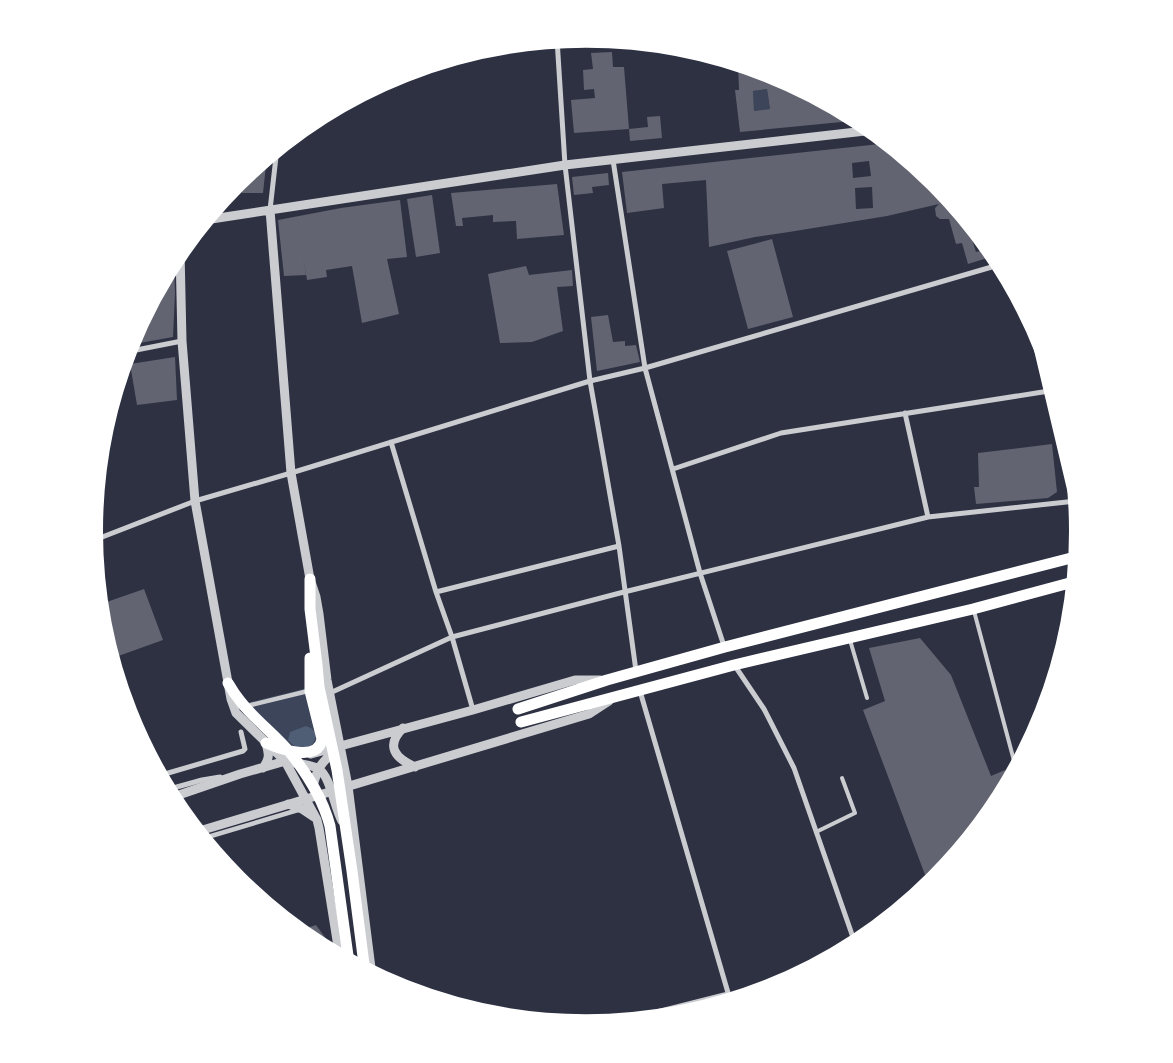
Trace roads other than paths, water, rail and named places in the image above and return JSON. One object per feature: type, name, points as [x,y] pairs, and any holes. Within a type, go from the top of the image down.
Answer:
[{"type":"main road","points":[[1044,367],[1069,472]]},
{"type":"main road","points":[[518,709],[636,671],[1072,558]]},
{"type":"main road","points":[[266,743],[297,752],[318,749],[322,744],[310,691],[310,579]]},
{"type":"main road","points":[[521,722],[734,665],[973,609],[1070,582]]},
{"type":"main road","points":[[310,609],[319,687],[350,853],[363,964]]},
{"type":"main road","points":[[228,683],[292,754],[311,780],[324,805],[330,826],[348,956]]},
{"type":"street","points":[[557,46],[566,165],[590,381],[619,546],[636,671]]},
{"type":"street","points":[[215,218],[566,165],[863,131]]},
{"type":"street","points":[[276,158],[270,210],[291,473],[310,579],[316,597],[330,693],[348,786],[371,968]]},
{"type":"street","points":[[613,160],[645,368],[700,573],[724,647]]},
{"type":"street","points":[[180,264],[182,341],[195,501],[228,683],[236,713],[285,762],[309,798],[317,820],[339,950]]},
{"type":"street","points":[[100,538],[195,501],[590,381],[645,368],[994,266]]},
{"type":"street","points":[[136,349],[182,341]]},
{"type":"street","points":[[673,469],[782,433],[1050,390]]},
{"type":"street","points":[[905,413],[928,517]]},
{"type":"street","points":[[391,442],[473,710]]},
{"type":"street","points":[[330,693],[452,637],[625,592],[928,517],[1072,500]]},
{"type":"street","points":[[436,592],[619,546]]},
{"type":"street","points":[[734,665],[764,709],[794,768],[853,938]]},
{"type":"street","points":[[178,795],[240,774],[575,680],[607,680]]},
{"type":"street","points":[[640,690],[728,994],[649,1014]]},
{"type":"street","points":[[246,704],[310,691]]},
{"type":"street","points":[[203,830],[589,714],[615,697]]},
{"type":"street","points":[[404,728],[394,739],[395,752],[402,761],[415,767]]},
{"type":"street","points":[[165,774],[243,751],[245,746],[241,732]]},
{"type":"street","points":[[263,768],[268,761],[269,754],[266,743]]},
{"type":"street","points":[[309,798],[316,774],[322,762],[340,746]]},
{"type":"street","points":[[285,762],[318,769],[326,778],[340,819],[356,844]]},
{"type":"street","points":[[173,788],[202,780],[240,774]]},
{"type":"street","points":[[288,804],[302,809],[317,820]]},
{"type":"street","points":[[208,837],[302,809]]},
{"type":"lane","points":[[973,609],[1015,763]]},
{"type":"lane","points":[[849,638],[867,698]]},
{"type":"lane","points":[[816,832],[856,813],[842,778]]}]
